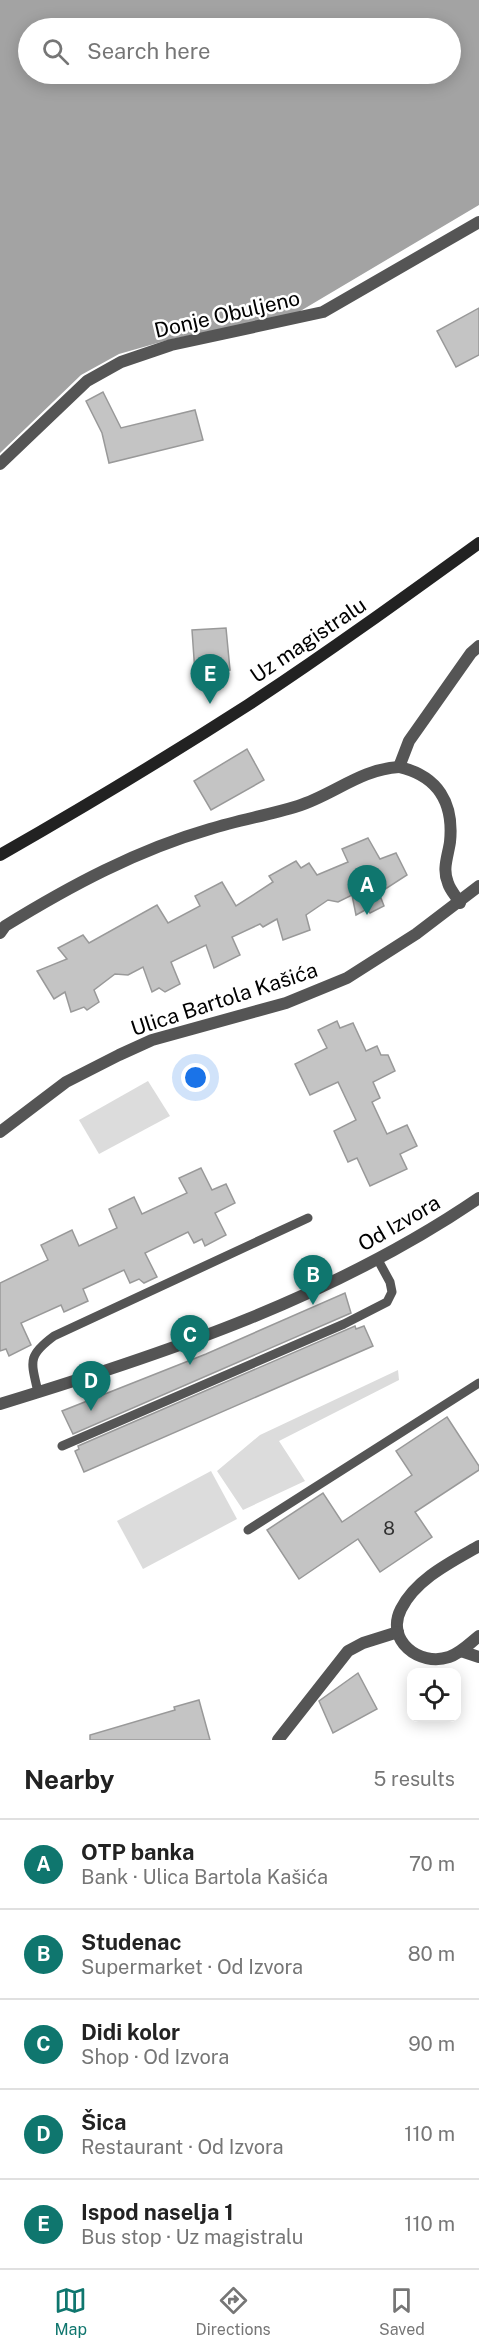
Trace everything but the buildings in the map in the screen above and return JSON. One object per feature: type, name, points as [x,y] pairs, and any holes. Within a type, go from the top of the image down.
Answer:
[{"type":"main road","name":"Uz magistralu","points":[[0,855],[89,804],[248,705],[375,619],[479,543]]},
{"type":"street","name":"Donje Obuljeno","points":[[0,464],[87,381],[121,362],[171,345],[323,312],[479,222]]},
{"type":"street","points":[[399,767],[409,741],[471,653],[479,646]]},
{"type":"street","points":[[0,933],[5,926],[54,896],[125,860],[209,829],[299,806],[382,768],[399,767],[414,770],[426,777],[437,788],[447,805],[451,821],[445,867],[447,883],[460,903]]},
{"type":"street","name":"Ulica Bartola Kašića","points":[[0,1132],[66,1082],[152,1040],[286,1003],[347,978],[376,961],[460,903],[479,886]]},
{"type":"street","name":"Od Izvora","points":[[0,1404],[221,1331],[378,1260],[479,1198]]},
{"type":"street","points":[[479,1546],[448,1563],[417,1587],[400,1610],[396,1623],[405,1646],[414,1655],[433,1659],[449,1657],[461,1651],[479,1636]]},
{"type":"street","points":[[278,1740],[348,1651],[363,1643],[398,1632]]},
{"type":"street","points":[[461,1651],[479,1657]]},
{"type":"lane","points":[[38,1392],[32,1364],[38,1349],[54,1336],[308,1218]]},
{"type":"lane","points":[[62,1446],[344,1324],[387,1302],[392,1292],[390,1282],[378,1260]]},
{"type":"lane","points":[[248,1530],[479,1383]]},
{"type":"shaded area","points":[[0,0],[479,0],[479,205],[297,313],[168,340],[119,354],[81,375],[0,453]]},
{"type":"shaded area","points":[[148,1081],[170,1116],[99,1154],[79,1120]]},
{"type":"shaded area","points":[[398,1370],[399,1380],[279,1441],[305,1481],[243,1510],[217,1471],[260,1435]]},
{"type":"shaded area","points":[[211,1471],[237,1519],[143,1569],[117,1521]]},
{"type":"place","name":"Ispod naselja 1","points":[[210,704]]},
{"type":"place","name":"OTP banka","points":[[367,915]]},
{"type":"place","name":"Studenac","points":[[313,1305]]},
{"type":"place","name":"Didi kolor","points":[[190,1365]]},
{"type":"place","name":"Šica","points":[[91,1411]]}]
